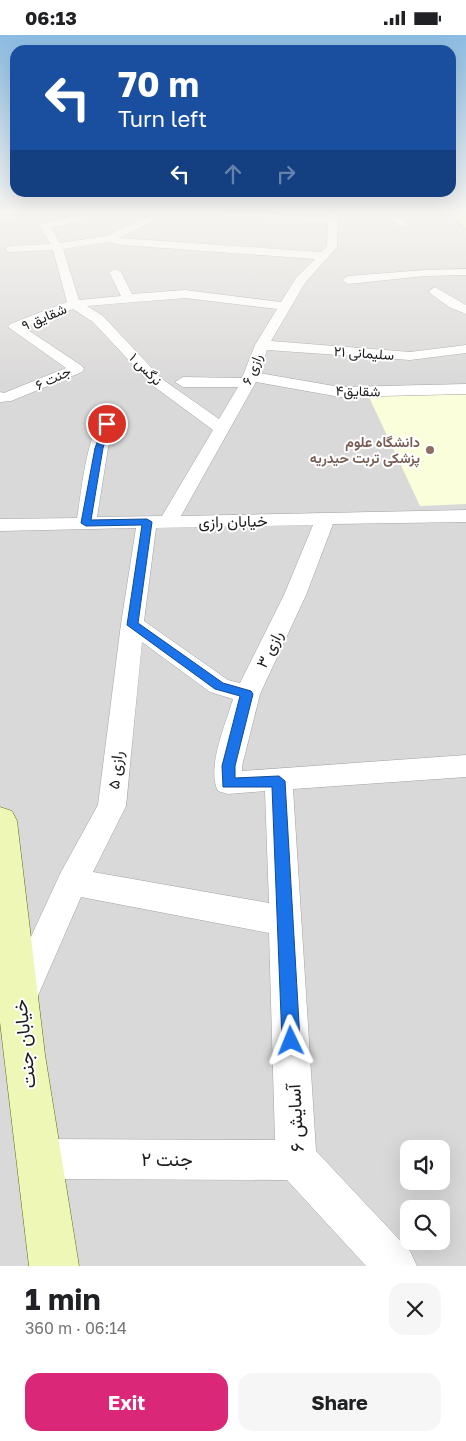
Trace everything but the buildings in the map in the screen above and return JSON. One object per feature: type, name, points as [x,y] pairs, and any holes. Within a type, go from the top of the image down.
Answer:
[{"type":"street","points":[[63,268],[74,304]]},
{"type":"street","name":"رازی ۶","points":[[158,522],[222,429],[249,379],[262,345],[300,281],[313,268]]},
{"type":"street","points":[[348,280],[425,273],[466,272]]},
{"type":"street","points":[[115,273],[128,298]]},
{"type":"street","points":[[435,291],[453,304],[466,310]]},
{"type":"street","name":"شقایق ۹","points":[[47,349],[15,327],[74,304],[185,294],[285,306]]},
{"type":"street","name":"نرگس ۱","points":[[74,304],[98,319],[157,382],[222,429]]},
{"type":"street","name":"سلیمانی ۲۱","points":[[262,345],[413,362],[466,349]]},
{"type":"street","name":"جنت ۶","points":[[0,397],[5,398],[77,369],[47,349]]},
{"type":"street","name":"شقایق۴","points":[[183,381],[249,379],[340,392],[466,389]]},
{"type":"street","points":[[86,523],[99,448],[107,424]]},
{"type":"street","name":"خیابان رازی","points":[[0,525],[466,516]]},
{"type":"street","name":"رازی ۳","points":[[279,781],[228,783],[228,766],[247,694],[295,595],[324,519]]},
{"type":"street","name":"رازی ۵","points":[[20,999],[72,882],[112,806],[113,780],[132,625],[158,522]]},
{"type":"street","points":[[132,625],[219,686],[247,694]]},
{"type":"street","points":[[279,781],[466,766]]},
{"type":"street","name":"آسایش ۶","points":[[279,781],[296,1160],[395,1266]]},
{"type":"street","name":"خیابان جنت","points":[[0,821],[20,999],[24,1055],[37,1159],[54,1266]]},
{"type":"street","points":[[72,882],[286,921]]},
{"type":"street","name":"جنت ۲","points":[[37,1159],[296,1160]]},
{"type":"shaded area","points":[[0,268],[466,268],[466,1266],[0,1266]]},
{"type":"shaded area","name":"دانشگاه علوم پزشکی تربت حیدریه","points":[[466,392],[466,504],[420,506],[368,395]]},
{"type":"place","name":"دانشگاه علوم پزشکی تربت حیدریه","points":[[430,450]]},
{"type":"route","points":[[107,424],[99,448],[86,523],[147,522],[132,625],[219,686],[247,694],[228,766],[228,783],[279,781],[291,1041]]}]
